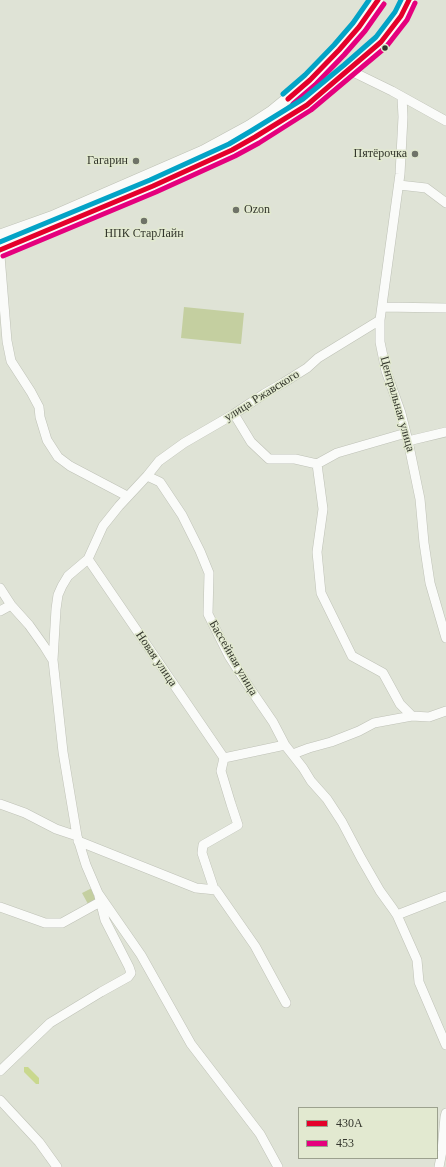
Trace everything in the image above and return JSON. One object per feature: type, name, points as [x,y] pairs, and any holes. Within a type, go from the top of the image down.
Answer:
[{"type":"main road","points":[[0,235],[51,217],[203,151],[249,126],[272,111],[310,80],[359,27],[378,0]]},
{"type":"main road","points":[[0,250],[153,186],[232,150],[255,137],[307,105],[381,42],[401,16],[409,0]]},
{"type":"street","points":[[349,70],[392,91],[446,121]]},
{"type":"street","name":"Центральная улица","points":[[402,97],[403,117],[399,185],[380,320],[380,342],[386,371],[401,413],[407,437],[420,499],[424,543],[430,583],[446,638]]},
{"type":"street","points":[[399,185],[426,188],[446,203]]},
{"type":"street","points":[[0,256],[7,341],[11,361],[39,407],[40,417],[47,440],[58,458],[70,466],[127,496]]},
{"type":"street","points":[[382,307],[446,308]]},
{"type":"street","name":"улица Ржавского","points":[[88,559],[103,526],[127,496],[147,476],[159,461],[174,450],[307,368],[318,358],[380,320]]},
{"type":"street","points":[[234,414],[251,442],[269,459],[295,459],[317,464],[337,453],[407,437],[446,432]]},
{"type":"street","points":[[317,464],[323,508],[317,552],[321,593],[352,656],[384,673],[400,704],[412,716]]},
{"type":"street","name":"Бассейная улица","points":[[147,476],[160,482],[182,515],[200,551],[209,573],[208,614],[229,656],[273,722],[285,745],[293,754],[310,781],[327,799],[342,822],[376,884],[397,914],[417,960],[419,982],[446,1045]]},
{"type":"street","points":[[88,559],[68,576],[58,595],[53,660],[63,752],[78,838],[86,865],[98,892],[141,955],[191,1044],[260,1134],[278,1167]]},
{"type":"street","name":"Новая улица","points":[[88,559],[224,758]]},
{"type":"street","points":[[0,588],[11,605],[29,625],[53,660]]},
{"type":"street","points":[[0,611],[11,605]]},
{"type":"street","points":[[293,754],[331,742],[359,731],[374,723],[412,716],[429,717],[446,711]]},
{"type":"street","points":[[285,745],[224,758],[222,771],[238,825],[203,845],[202,853],[214,889],[255,946],[286,1003]]},
{"type":"street","points":[[0,804],[25,813],[56,829],[196,888],[214,889]]},
{"type":"street","points":[[0,1071],[50,1023],[128,977],[131,973],[105,920],[98,892]]},
{"type":"street","points":[[397,914],[446,896]]},
{"type":"street","points":[[0,907],[45,923],[62,923],[100,902]]},
{"type":"street","points":[[0,1100],[40,1142],[57,1167]]},
{"type":"street","points":[[439,1167],[446,1113]]},
{"type":"shaded area","points":[[184,307],[244,313],[241,344],[181,338]]},
{"type":"shaded area","points":[[92,888],[96,900],[88,904],[82,893]]},
{"type":"shaded area","points":[[24,1067],[28,1067],[39,1078],[39,1084],[36,1084],[24,1072]]},
{"type":"transit line","points":[[283,94],[305,75],[334,45],[353,23],[369,0]]},
{"type":"transit line","name":"430А","points":[[288,99],[310,80],[339,50],[359,27],[378,0]]},
{"type":"transit line","points":[[0,242],[150,180],[229,144],[251,131],[303,99],[344,65],[376,37],[395,12],[401,0]]},
{"type":"transit line","name":"430А","points":[[0,250],[153,186],[232,150],[255,137],[307,105],[381,42],[401,16],[409,0]]},
{"type":"transit line","name":"453","points":[[3,256],[156,192],[235,156],[259,143],[311,110],[386,47],[407,20],[415,3]]},
{"type":"transit line","name":"453","points":[[293,104],[315,85],[344,55],[365,31],[384,4]]},
{"type":"place","name":"Пятёрочка","points":[[415,154]]},
{"type":"place","name":"Гагарин","points":[[136,161]]},
{"type":"place","name":"Ozon","points":[[236,210]]},
{"type":"place","name":"НПК СтарЛайн","points":[[144,221]]}]
